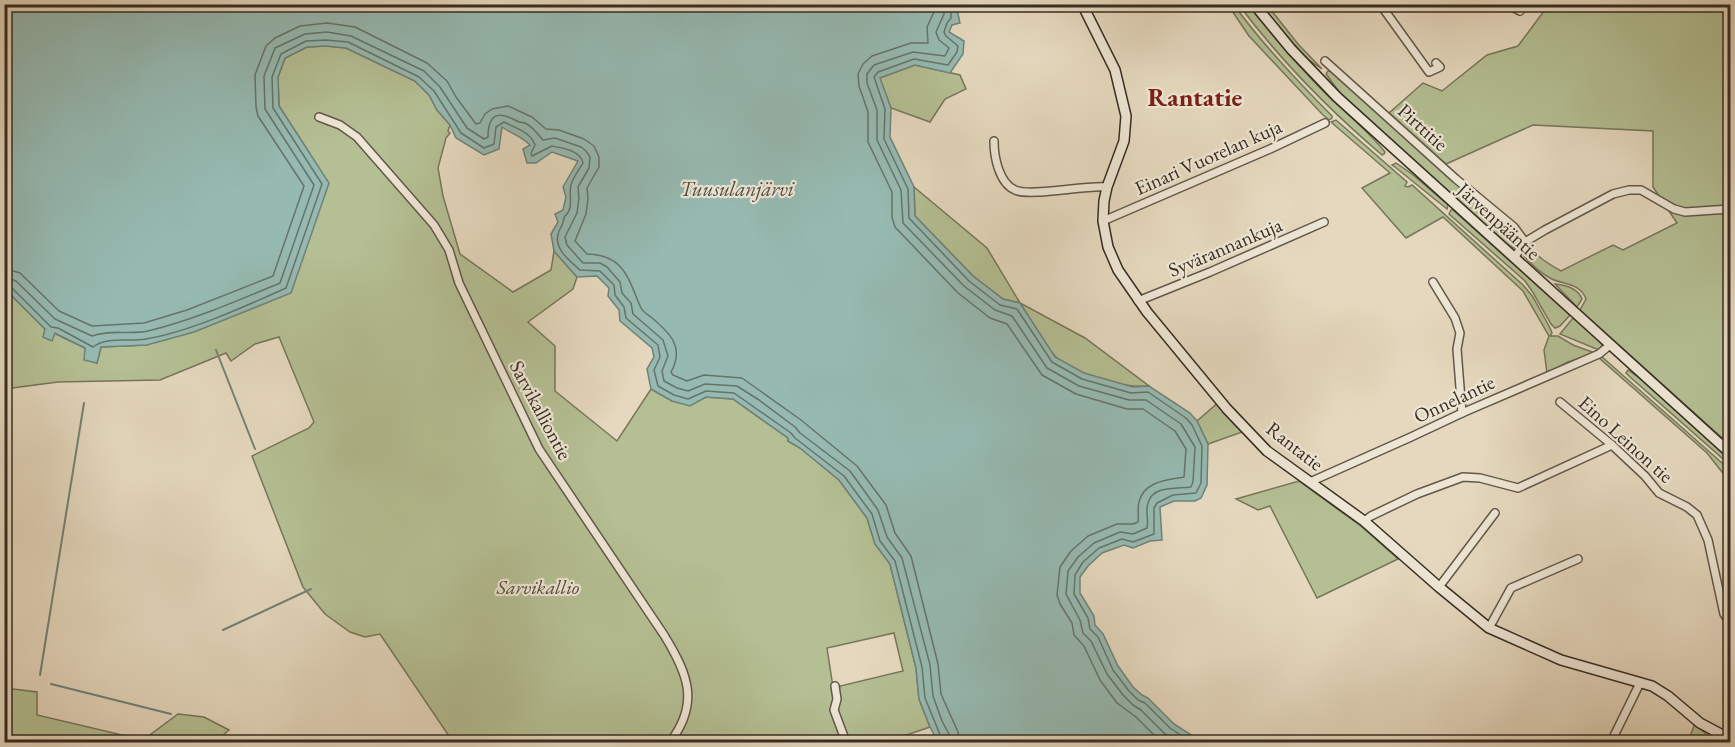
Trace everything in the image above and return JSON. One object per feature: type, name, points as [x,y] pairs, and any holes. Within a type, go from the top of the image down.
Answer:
[{"type":"street","name":"Rantatie","points":[[1082,4],[1115,70],[1126,116],[1124,141],[1107,187],[1103,221],[1108,248],[1118,270],[1138,301],[1188,364],[1245,429],[1267,451],[1364,521],[1438,587],[1489,628],[1561,660],[1652,686],[1668,696],[1700,723],[1731,739]]},
{"type":"street","name":"Järvenpääntie","points":[[1254,4],[1291,49],[1337,97],[1731,453]]},
{"type":"street","points":[[1380,4],[1429,72],[1440,67],[1436,63]]},
{"type":"street","points":[[1507,4],[1520,11]]},
{"type":"street","name":"Pirttitie","points":[[1324,61],[1456,179],[1514,227],[1525,242]]},
{"type":"street","name":"Sarvikalliontie","points":[[319,117],[339,125],[357,137],[434,225],[449,250],[459,284],[539,449],[678,659],[689,690],[688,703],[686,717],[680,730],[670,742]]},
{"type":"street","name":"Einari Vuorelan kuja","points":[[1103,221],[1325,123]]},
{"type":"street","points":[[994,141],[994,152],[1002,177],[1014,190],[1029,192],[1107,187]]},
{"type":"street","points":[[1514,258],[1525,242],[1613,194],[1629,190],[1641,190],[1674,209],[1685,212],[1731,209]]},
{"type":"street","name":"Syvärannankuja","points":[[1138,301],[1324,222]]},
{"type":"street","points":[[1432,282],[1455,318],[1460,333],[1457,350],[1462,413]]},
{"type":"street","name":"Onnelantie","points":[[1310,482],[1599,354],[1610,345]]},
{"type":"street","name":"Eino Leinon tie","points":[[1560,402],[1612,445],[1645,476],[1659,493],[1687,507],[1697,515],[1705,528],[1724,614],[1731,622]]},
{"type":"street","points":[[1364,521],[1417,494],[1463,477],[1480,478],[1518,488],[1612,445]]},
{"type":"street","points":[[1438,587],[1495,513]]},
{"type":"street","points":[[1489,628],[1511,588],[1578,559]]},
{"type":"street","points":[[1611,742],[1640,683]]},
{"type":"street","points":[[835,686],[837,699],[834,710],[846,742]]},
{"type":"green space","points":[[1228,5],[1234,5],[1293,76],[1332,118],[1329,120],[1322,114],[1249,36]]},
{"type":"green space","points":[[1239,5],[1248,5],[1305,72],[1371,136],[1385,152],[1384,154],[1382,155],[1362,138],[1306,84],[1271,46]]},
{"type":"green space","points":[[1261,5],[1267,5],[1298,44],[1322,69],[1306,58]]},
{"type":"green space","points":[[1543,5],[1730,5],[1730,445],[1580,310],[1586,299],[1580,290],[1547,276],[1524,256],[1524,248],[1528,242],[1538,255],[1561,271],[1613,245],[1623,250],[1677,223],[1653,187],[1653,131],[1533,125],[1446,164],[1389,113],[1423,83],[1442,91],[1487,55],[1518,46],[1547,7]]},
{"type":"green space","name":"Sarvikallio","points":[[307,47],[346,48],[415,81],[429,95],[437,110],[450,125],[448,131],[450,133],[446,138],[438,168],[443,196],[460,254],[513,292],[551,270],[554,251],[577,277],[573,289],[528,322],[555,346],[555,391],[617,441],[651,389],[672,401],[694,403],[706,397],[733,399],[788,438],[788,441],[839,480],[867,518],[875,544],[890,564],[916,668],[919,699],[930,727],[886,742],[848,742],[836,709],[840,686],[903,671],[894,633],[827,648],[833,687],[833,710],[844,742],[453,742],[380,634],[365,637],[350,632],[325,614],[303,587],[252,456],[309,428],[314,422],[279,337],[255,344],[231,361],[226,353],[160,380],[58,382],[5,389],[5,289],[45,329],[85,348],[97,363],[101,347],[147,345],[310,154],[279,106],[278,77],[285,58]]},
{"type":"green space","points":[[915,65],[960,75],[966,89],[945,99],[930,122],[891,108],[879,78]]},
{"type":"green space","points":[[1328,71],[1333,71],[1516,233],[1521,241],[1520,246],[1513,248],[1507,244],[1358,110],[1340,93],[1326,74]]},
{"type":"green space","points":[[1336,120],[1407,182],[1405,186],[1412,185],[1523,285],[1533,297],[1550,328],[1552,333],[1550,336],[1558,336],[1573,345],[1595,353],[1568,362],[1547,373],[1544,350],[1549,336],[1523,291],[1443,217],[1406,238],[1362,188],[1390,173],[1331,122]]},
{"type":"green space","points":[[1396,163],[1448,205],[1447,209],[1392,165]]},
{"type":"green space","points":[[914,187],[987,248],[1020,303],[1003,299],[973,276],[915,216]]},
{"type":"green space","points":[[1451,210],[1570,315],[1560,326],[1555,328],[1551,324],[1525,281],[1449,214]]},
{"type":"green space","points":[[1555,284],[1567,286],[1578,292],[1582,299],[1577,307]]},
{"type":"green space","points":[[1020,303],[1085,338],[1149,386],[1114,383],[1066,364],[1053,354]]},
{"type":"green space","points":[[1573,318],[1601,342],[1599,350],[1560,334]]},
{"type":"green space","points":[[1601,356],[1730,470],[1730,505],[1726,477],[1707,453],[1598,357]]},
{"type":"green space","points":[[1628,370],[1645,382],[1730,458],[1730,465],[1630,377],[1626,373]]},
{"type":"green space","points":[[1220,401],[1245,431],[1208,444],[1197,421]]},
{"type":"green space","points":[[1299,481],[1362,527],[1398,559],[1317,598],[1270,506],[1258,510],[1236,499]]},
{"type":"green space","points":[[5,688],[37,692],[37,715],[143,740],[178,714],[204,717],[229,730],[215,742],[5,742]]},
{"type":"green space","points":[[1695,723],[1707,735],[1726,742],[1688,742]]},
{"type":"water","name":"Tuusulanjärvi","points":[[4,5],[956,5],[960,23],[952,25],[949,32],[964,41],[963,54],[950,73],[915,65],[880,78],[891,108],[890,137],[914,187],[915,216],[973,276],[1003,299],[1020,303],[1055,357],[1084,373],[1133,387],[1149,386],[1190,413],[1197,421],[1208,444],[1207,485],[1201,498],[1195,501],[1174,501],[1160,507],[1162,540],[1150,541],[1133,548],[1124,545],[1102,553],[1080,577],[1080,593],[1118,666],[1133,687],[1148,698],[1174,724],[1202,742],[938,742],[919,699],[916,668],[890,564],[875,544],[867,518],[839,480],[788,441],[788,438],[733,399],[706,397],[690,406],[672,401],[651,389],[647,369],[654,357],[652,348],[620,321],[619,310],[608,296],[609,288],[597,276],[577,277],[554,251],[551,234],[558,222],[555,214],[563,210],[566,197],[563,187],[578,161],[552,152],[536,163],[527,163],[523,149],[530,145],[502,127],[499,149],[484,155],[456,138],[450,125],[437,110],[429,95],[415,81],[346,48],[307,47],[285,58],[278,77],[279,106],[329,183],[291,293],[194,332],[147,345],[101,347],[97,363],[84,360],[85,348],[55,333],[52,341],[43,337],[45,329],[5,289]]},
{"type":"waterway","points":[[216,350],[255,449]]},
{"type":"waterway","points":[[40,675],[84,403]]},
{"type":"waterway","points":[[223,630],[311,589]]},
{"type":"waterway","points":[[51,684],[171,714]]},
{"type":"district","name":"Rantatie","points":[[1195,97]]}]
